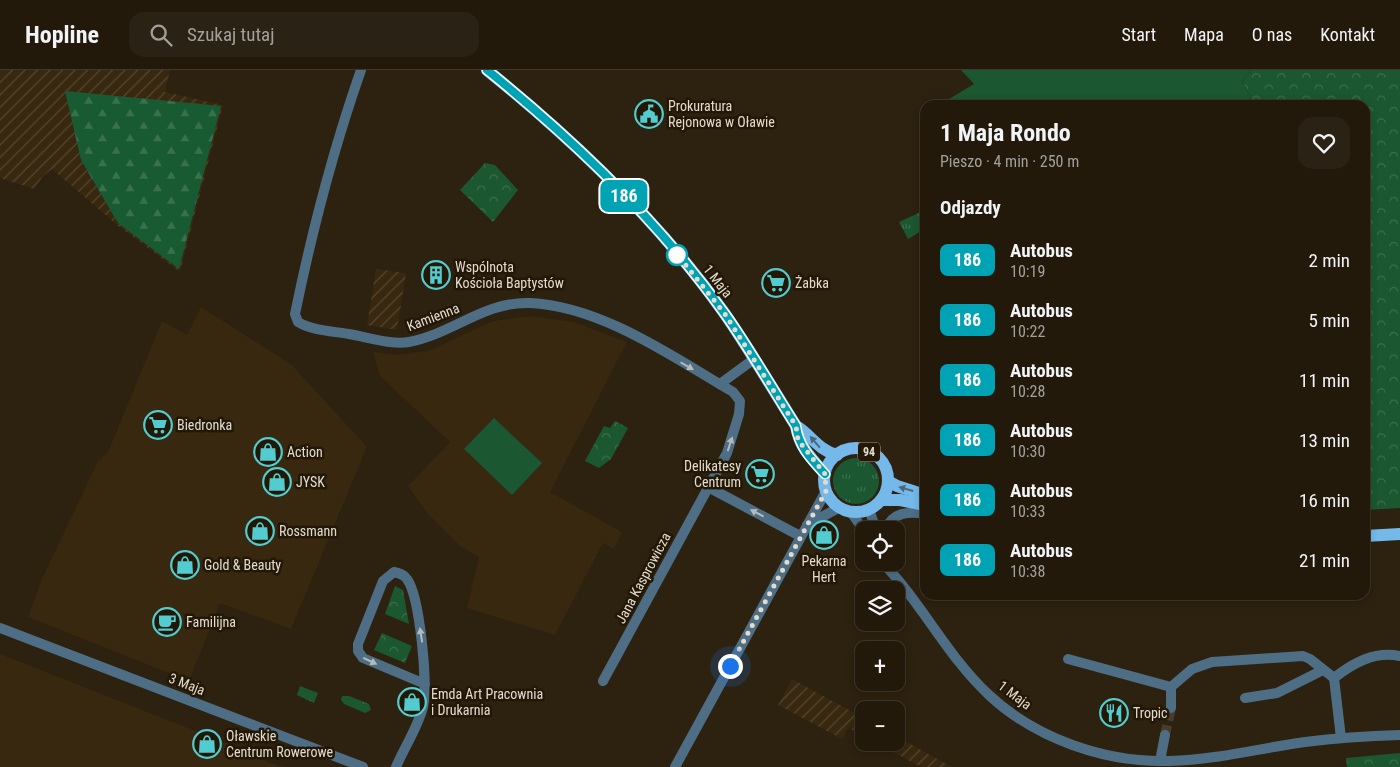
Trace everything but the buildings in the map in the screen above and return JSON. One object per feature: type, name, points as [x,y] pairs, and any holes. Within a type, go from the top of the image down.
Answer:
[{"type":"main road","name":"1 Maja","points":[[487,70],[572,142],[626,198],[699,281],[725,314],[796,426],[798,440],[825,474]]},
{"type":"main road","name":"1 Maja","points":[[796,426],[808,433],[818,447],[837,455]]},
{"type":"main road","name":"94","points":[[837,455],[855,449],[874,454],[886,470],[888,481]]},
{"type":"main road","points":[[837,455],[827,467],[825,474],[826,491],[846,509],[861,512],[882,500],[900,500],[920,504]]},
{"type":"main road","points":[[882,500],[888,481],[920,493]]},
{"type":"main road","points":[[1370,536],[1400,534]]},
{"type":"street","name":"Kamienna","points":[[362,70],[330,165],[314,223],[295,314],[298,322],[305,326],[322,330],[402,343],[427,337],[494,307],[531,303],[596,318],[656,347],[720,384]]},
{"type":"street","points":[[720,384],[754,359]]},
{"type":"street","name":"Jana Kasprowicza","points":[[603,681],[727,453],[740,408],[740,401],[733,392],[720,384]]},
{"type":"street","points":[[708,487],[800,536]]},
{"type":"street","points":[[675,767],[826,491]]},
{"type":"street","points":[[807,526],[846,509],[856,521]]},
{"type":"street","points":[[869,509],[873,521]]},
{"type":"street","points":[[891,521],[903,513],[920,514]]},
{"type":"street","name":"1 Maja","points":[[891,571],[900,581]]},
{"type":"street","points":[[396,767],[422,708],[425,684],[422,639],[409,583],[403,575],[394,572],[383,581],[358,644],[358,651],[365,659],[425,684]]},
{"type":"street","name":"1 Maja","points":[[905,588],[958,663],[1004,709],[1040,731],[1065,742],[1123,758],[1160,761],[1171,764],[1341,738],[1400,735]]},
{"type":"street","name":"3 Maja","points":[[0,628],[363,767]]},
{"type":"street","points":[[1334,678],[1353,663],[1380,655],[1400,656]]},
{"type":"street","points":[[1171,708],[1171,687],[1192,669],[1212,662],[1303,656],[1310,659],[1334,678],[1341,738]]},
{"type":"street","points":[[1068,660],[1171,687]]},
{"type":"street","points":[[1245,698],[1278,692],[1323,670]]},
{"type":"street","points":[[1160,761],[1165,735]]},
{"type":"shaded area","points":[[0,70],[170,70],[165,92],[223,105],[180,272],[117,225],[52,169],[43,176],[34,189],[0,178]]},
{"type":"shaded area","points":[[376,269],[406,273],[397,330],[367,325]]},
{"type":"shaded area","points":[[201,307],[292,365],[367,447],[291,629],[220,603],[189,681],[28,617],[41,581],[98,461],[108,452],[162,321],[187,335]]},
{"type":"shaded area","points":[[531,316],[574,322],[627,342],[550,492],[622,532],[614,549],[603,543],[555,635],[467,608],[479,557],[460,546],[427,513],[408,486],[450,442],[380,376],[373,352],[398,355],[428,351],[493,321]]},
{"type":"shaded area","points":[[0,654],[229,744],[272,764],[288,767],[0,767]]},
{"type":"shaded area","points":[[792,679],[855,713],[855,732],[848,728],[842,739],[778,705]]},
{"type":"shaded area","points":[[905,741],[952,767],[921,767],[891,751],[905,751]]},
{"type":"green space","points":[[961,70],[1251,70],[1242,81],[1251,98],[1248,100],[947,100],[974,84]]},
{"type":"green space","points":[[1251,70],[1400,70],[1400,508],[1370,510],[1370,100],[1248,100],[1251,98],[1242,81]]},
{"type":"green space","points":[[65,91],[221,106],[179,269],[118,223],[81,160]]},
{"type":"green space","points":[[485,163],[495,165],[518,190],[493,222],[460,190]]},
{"type":"green space","points":[[920,212],[920,232],[908,239],[899,222]]},
{"type":"green space","points":[[494,418],[542,463],[512,495],[464,449]]},
{"type":"green space","points":[[615,421],[628,428],[611,459],[599,468],[585,461],[604,426],[610,428]]},
{"type":"green space","points":[[856,458],[869,462],[875,468],[879,481],[875,494],[869,500],[856,504],[843,500],[837,494],[833,481],[837,468],[843,462]]},
{"type":"green space","points":[[395,586],[403,590],[409,624],[385,614]]},
{"type":"green space","points":[[382,633],[412,646],[405,663],[374,650]]},
{"type":"green space","points":[[300,686],[318,693],[314,703],[297,695]]},
{"type":"green space","points":[[342,696],[349,696],[369,704],[371,710],[365,713],[344,704],[341,700]]},
{"type":"green space","points":[[1400,753],[1400,767],[1347,767],[1346,758]]},
{"type":"tunnel","points":[[1165,735],[1171,708]]},
{"type":"bus line","name":"186","points":[[487,70],[572,142],[688,267],[725,314],[796,426],[798,440],[825,474]]},
{"type":"place","name":"Prokuratura Rejonowa w Oławie","points":[[649,114]]},
{"type":"place","name":"Wspólnota Kościoła Baptystów","points":[[436,275]]},
{"type":"place","name":"Żabka","points":[[776,283]]},
{"type":"place","name":"Biedronka","points":[[158,425]]},
{"type":"place","name":"Action","points":[[268,452]]},
{"type":"place","name":"Delikatesy Centrum","points":[[760,474]]},
{"type":"place","name":"JYSK","points":[[277,482]]},
{"type":"place","name":"Rossmann","points":[[260,531]]},
{"type":"place","name":"Pekarna Hert","points":[[824,535]]},
{"type":"place","name":"Gold & Beauty","points":[[185,565]]},
{"type":"place","name":"Familijna","points":[[167,622]]},
{"type":"place","name":"Emda Art Pracownia i Drukarnia","points":[[412,702]]},
{"type":"place","name":"Tropic","points":[[1114,713]]},
{"type":"place","name":"Oławskie Centrum Rowerowe","points":[[207,744]]},
{"type":"route","points":[[677,255],[676,253],[725,314],[796,426],[798,440],[825,474],[826,491],[730,666]]}]
